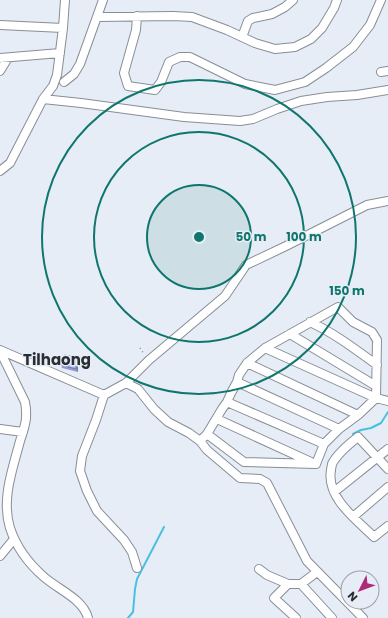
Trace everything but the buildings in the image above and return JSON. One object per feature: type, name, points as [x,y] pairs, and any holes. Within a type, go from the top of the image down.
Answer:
[{"type":"street","points":[[0,172],[10,163],[58,75],[65,0]]},
{"type":"street","points":[[64,82],[74,74],[80,64],[103,0]]},
{"type":"street","points":[[242,37],[248,21],[253,18],[272,14],[286,7],[294,0]]},
{"type":"street","points":[[97,17],[192,17],[227,30],[255,43],[275,49],[294,47],[311,39],[322,28],[337,0]]},
{"type":"street","points":[[137,16],[136,30],[124,73],[128,86],[155,90],[161,82],[169,62],[180,57],[190,57],[245,84],[275,90],[306,82],[353,46],[370,25],[381,0]]},
{"type":"street","points":[[0,25],[63,28]]},
{"type":"street","points":[[0,71],[4,58],[60,54]]},
{"type":"street","points":[[43,100],[81,103],[184,117],[240,121],[253,119],[301,101],[327,97],[357,96],[388,90]]},
{"type":"street","points":[[137,568],[132,552],[124,540],[97,511],[87,491],[80,470],[82,456],[104,395],[126,383],[148,360],[225,296],[246,265],[367,205],[388,201]]},
{"type":"street","points":[[200,441],[207,434],[217,419],[227,402],[239,375],[247,363],[265,348],[338,307],[353,322],[372,332],[378,340],[376,398],[358,415],[339,429],[324,444],[316,464]]},
{"type":"street","points":[[310,322],[322,327],[341,339],[377,365]]},
{"type":"street","points":[[290,334],[376,386]]},
{"type":"street","points":[[265,348],[376,398],[387,401]]},
{"type":"street","points":[[0,350],[104,395]]},
{"type":"street","points":[[0,350],[25,402],[27,418],[10,480],[6,510],[14,539],[23,554],[44,578],[77,601],[84,608],[88,618]]},
{"type":"street","points":[[247,363],[358,415]]},
{"type":"street","points":[[237,382],[339,429]]},
{"type":"street","points":[[126,383],[138,389],[154,409],[168,422],[189,433],[200,441],[206,450],[240,478],[260,479],[267,483],[307,561],[363,618]]},
{"type":"street","points":[[227,402],[324,444]]},
{"type":"street","points":[[217,419],[316,464]]},
{"type":"street","points":[[0,429],[23,432]]},
{"type":"street","points":[[207,434],[244,462],[316,464]]},
{"type":"street","points":[[388,468],[358,437],[342,450],[332,464],[329,477],[340,504],[374,537],[388,526]]},
{"type":"street","points":[[334,492],[388,449]]},
{"type":"street","points":[[353,517],[388,487]]},
{"type":"street","points":[[0,556],[14,539]]},
{"type":"street","points":[[259,569],[266,575],[288,584],[301,584],[317,572]]},
{"type":"street","points":[[288,584],[274,598],[296,618]]},
{"type":"street","points":[[301,584],[332,618]]},
{"type":"waterway","points":[[353,434],[381,423],[388,412]]},
{"type":"waterway","points":[[128,618],[133,612],[137,579],[164,527]]},
{"type":"district","name":"Tilhaong","points":[[57,359]]}]
